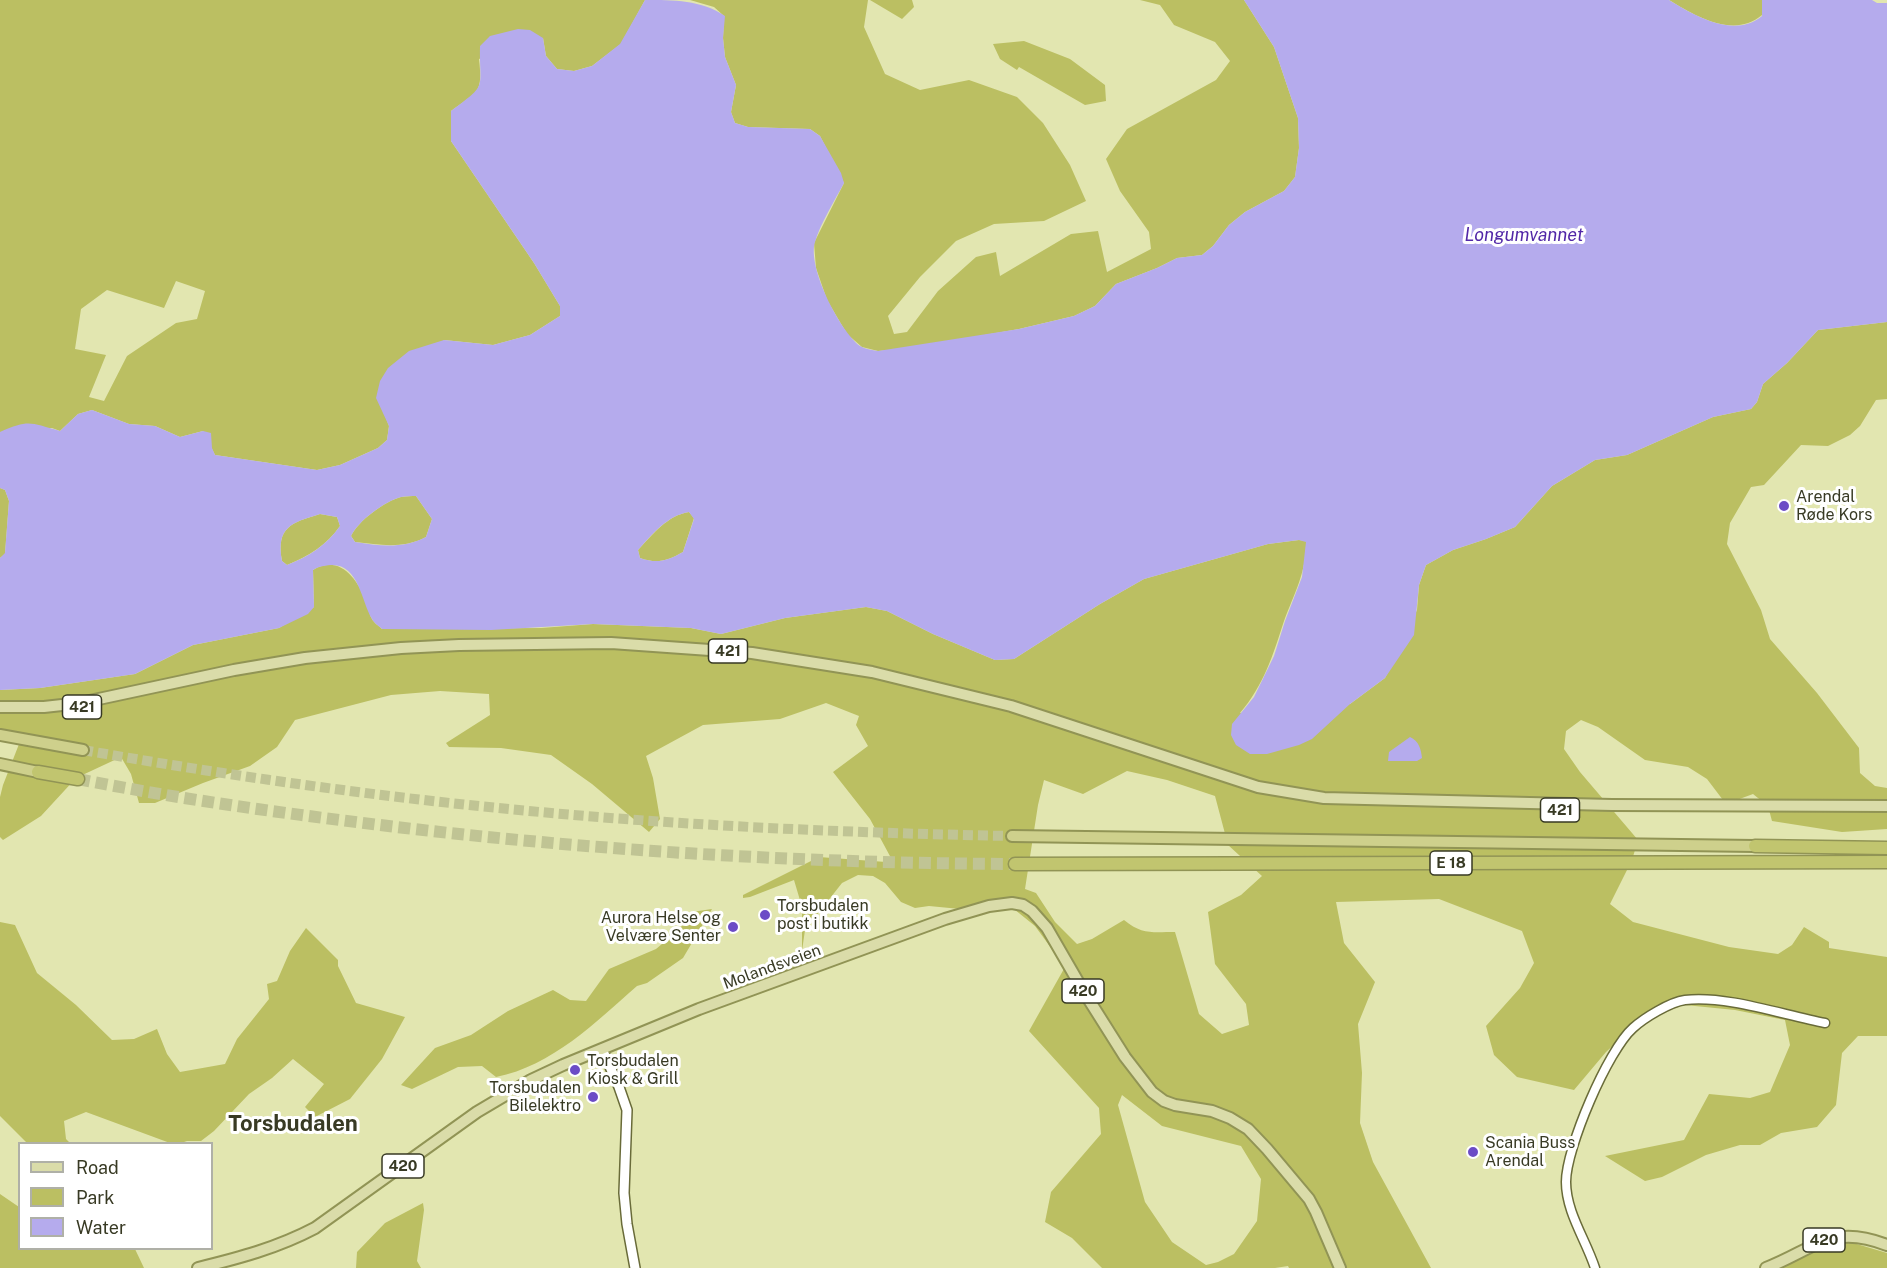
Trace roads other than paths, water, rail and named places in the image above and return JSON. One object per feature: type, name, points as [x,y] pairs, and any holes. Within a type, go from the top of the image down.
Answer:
[{"type":"highway","points":[[0,735],[83,750]]},
{"type":"highway","points":[[0,764],[78,779]]},
{"type":"highway","name":"E 18","points":[[1012,836],[1887,848]]},
{"type":"highway","name":"E 18","points":[[1015,864],[1887,862]]},
{"type":"main road","name":"421","points":[[0,709],[80,703],[234,670],[305,658],[401,648],[459,645],[611,643],[752,653],[872,672],[1011,706],[1237,781],[1280,792],[1324,798],[1623,805],[1887,806]]},
{"type":"main road","name":"421","points":[[0,709],[37,711],[72,709],[306,664],[401,654],[611,649],[751,658],[890,682],[1009,711],[1235,786],[1302,801],[1365,806],[1641,811],[1887,811]]},
{"type":"main road","name":"Molandsveien","points":[[198,1268],[268,1250],[315,1228],[477,1112],[502,1096],[563,1065],[710,1005],[945,919],[1001,903],[1023,905],[1032,911],[1047,928],[1125,1057],[1152,1092],[1175,1106],[1212,1111],[1230,1118],[1248,1129],[1267,1149],[1309,1199],[1340,1268]]},
{"type":"main road","points":[[602,1048],[627,1110],[624,1193],[634,1268]]},
{"type":"main road","name":"420","points":[[1766,1268],[1836,1237],[1859,1236],[1887,1245]]},
{"type":"street","points":[[1595,1268],[1568,1195],[1567,1166],[1580,1126],[1615,1049],[1633,1028],[1653,1013],[1682,1001],[1712,999],[1825,1023]]},
{"type":"water","name":"Longumvannet","points":[[645,0],[697,4],[725,16],[723,38],[725,57],[736,85],[731,112],[735,123],[748,127],[810,129],[820,136],[841,173],[844,183],[815,242],[816,267],[827,298],[843,327],[860,346],[878,351],[1019,329],[1074,316],[1095,306],[1116,284],[1177,258],[1202,255],[1213,246],[1229,225],[1245,212],[1284,191],[1295,177],[1299,148],[1298,118],[1274,47],[1244,0],[1669,0],[1702,18],[1727,25],[1751,23],[1762,16],[1762,0],[1872,0],[1877,3],[1887,3],[1887,322],[1818,330],[1787,363],[1763,384],[1757,402],[1751,409],[1713,417],[1627,455],[1595,460],[1552,486],[1515,527],[1453,550],[1426,565],[1419,585],[1414,635],[1385,678],[1350,704],[1312,739],[1267,754],[1250,754],[1236,745],[1231,735],[1232,724],[1254,697],[1274,656],[1302,577],[1306,542],[1299,540],[1268,544],[1144,579],[1014,659],[995,660],[933,634],[887,611],[866,607],[785,618],[721,634],[691,628],[593,624],[491,630],[382,629],[372,619],[358,585],[348,570],[331,565],[313,570],[314,607],[308,614],[279,628],[193,645],[135,674],[40,688],[0,690],[0,558],[5,553],[9,501],[5,490],[0,488],[0,432],[24,424],[60,431],[78,414],[92,410],[129,424],[155,426],[180,437],[203,431],[211,433],[215,455],[317,470],[340,465],[378,448],[387,440],[389,426],[376,398],[380,381],[388,368],[409,351],[444,340],[493,345],[530,335],[560,316],[560,306],[534,263],[451,141],[451,111],[477,90],[479,84],[480,46],[490,36],[518,29],[530,30],[543,38],[546,56],[557,69],[574,71],[592,66],[620,44]],"holes":[[[416,496],[432,519],[426,537],[400,545],[355,542],[351,536],[373,512],[395,499]],[[689,512],[694,519],[683,552],[662,561],[640,558],[638,550],[648,538],[667,521]],[[320,514],[337,517],[340,526],[316,550],[287,565],[282,561],[281,541],[284,534],[294,524]]]},
{"type":"water","points":[[1410,737],[1419,746],[1422,758],[1417,761],[1388,761],[1389,752]]},
{"type":"tunnel","points":[[83,750],[305,785],[529,811],[770,828],[1012,836]]},
{"type":"tunnel","points":[[78,779],[175,797],[274,811],[508,839],[761,857],[1015,864]]},
{"type":"place","name":"Arendal Røde Kors","points":[[1784,506]]},
{"type":"place","name":"Torsbudalen post i butikk","points":[[765,915]]},
{"type":"place","name":"Aurora Helse og Velvære Senter","points":[[733,927]]},
{"type":"place","name":"Torsbudalen Kiosk & Grill","points":[[575,1070]]},
{"type":"place","name":"Torsbudalen Bilelektro","points":[[593,1097]]},
{"type":"place","name":"Scania Buss Arendal","points":[[1473,1152]]},
{"type":"district","name":"Torsbudalen","points":[[293,1124]]}]
